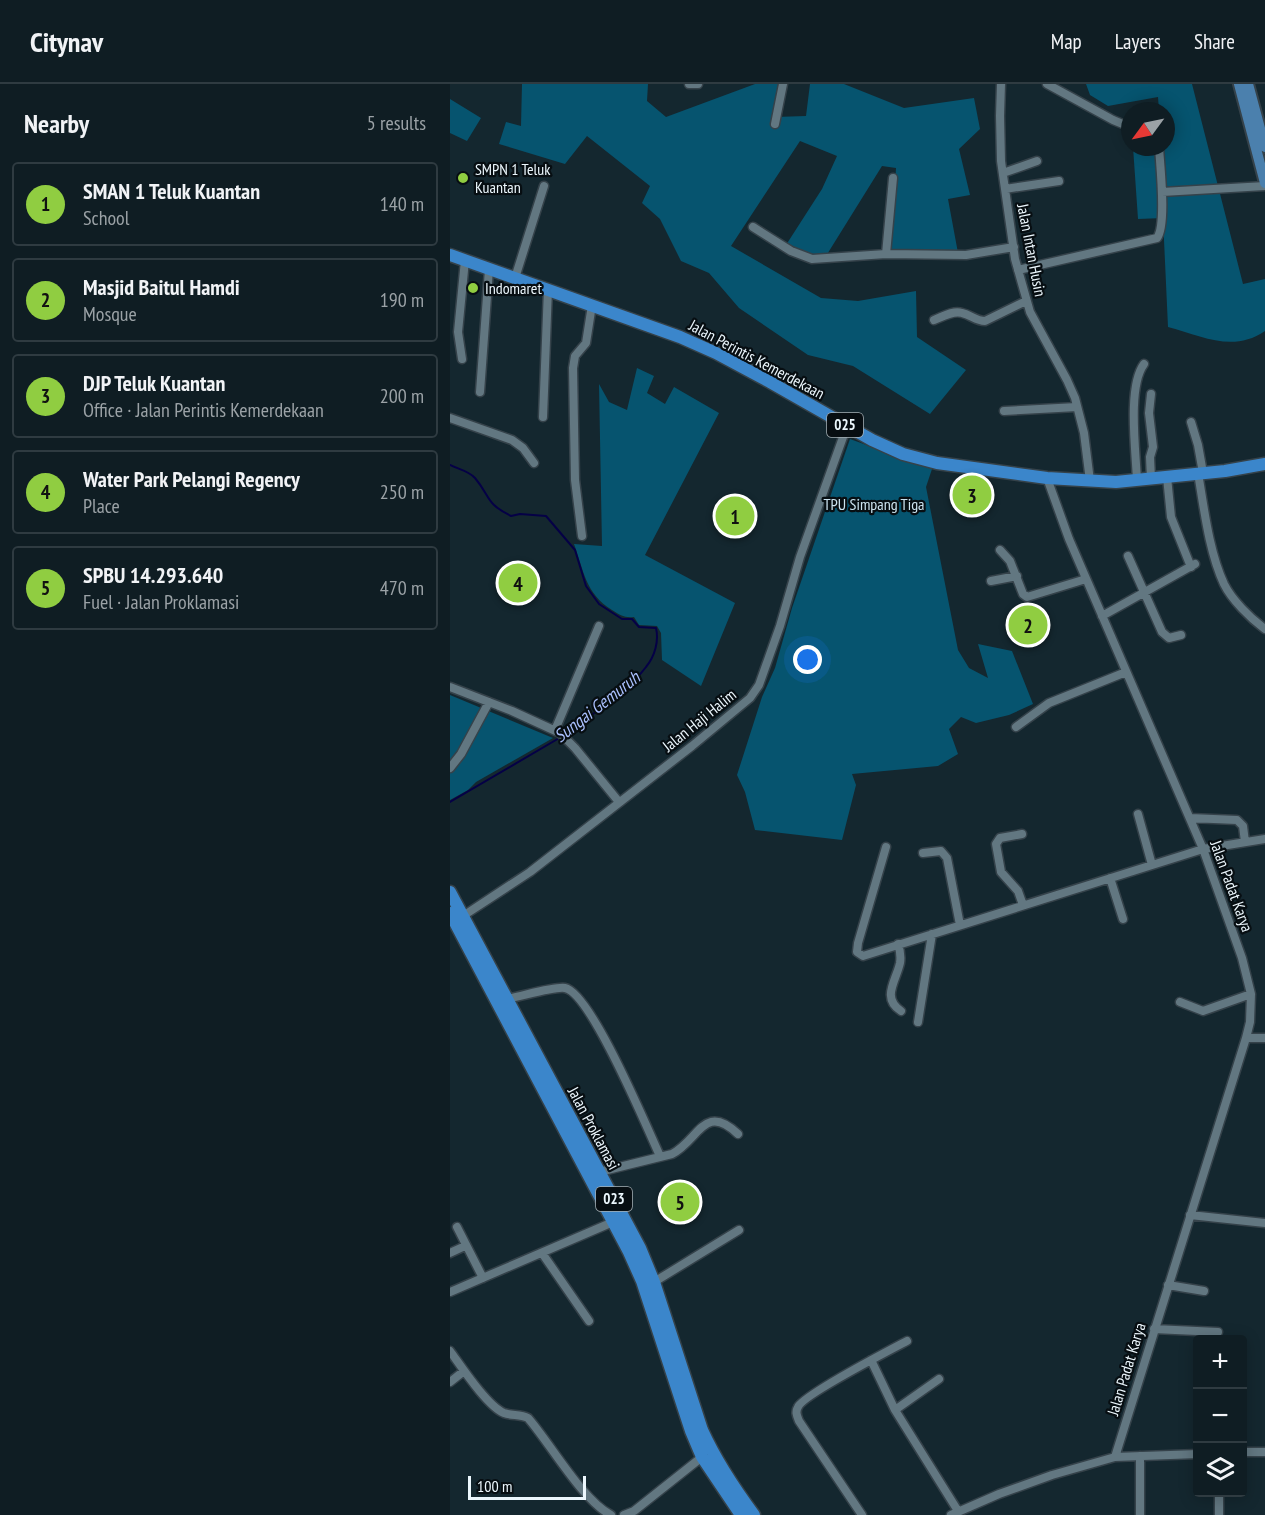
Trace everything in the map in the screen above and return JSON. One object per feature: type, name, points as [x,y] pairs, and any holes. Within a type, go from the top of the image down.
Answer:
[{"type":"highway","name":"Jalan Perintis Kemerdekaan","points":[[450,255],[670,333],[716,353],[872,440],[903,454],[937,463],[1047,478],[1090,481],[1151,479],[1265,464]]},
{"type":"highway","name":"Jalan Proklamasi","points":[[450,892],[579,1144],[642,1281],[686,1399],[712,1451],[754,1515]]},
{"type":"highway","name":"Jalan Proklamasi","points":[[450,913],[579,1144],[599,1172],[640,1248],[654,1282],[702,1457],[741,1515]]},
{"type":"main road","points":[[1239,84],[1265,185]]},
{"type":"main road","points":[[1248,84],[1265,147]]},
{"type":"street","points":[[689,84],[698,84]]},
{"type":"street","points":[[775,124],[783,84]]},
{"type":"street","name":"Jalan Intan Husin","points":[[1001,84],[999,141],[1018,270],[1026,301],[1036,325],[1067,380],[1077,407],[1084,433],[1090,481]]},
{"type":"street","points":[[1047,84],[1121,123]]},
{"type":"street","points":[[1018,270],[1157,238],[1161,229],[1160,156]]},
{"type":"street","points":[[1003,173],[1037,161]]},
{"type":"street","points":[[886,254],[893,178]]},
{"type":"street","points":[[1005,189],[1059,181]]},
{"type":"street","points":[[1162,192],[1265,185]]},
{"type":"street","points":[[515,278],[544,186]]},
{"type":"street","points":[[753,227],[791,251],[812,260],[886,254],[966,255],[1014,247]]},
{"type":"street","points":[[462,359],[458,332],[465,260]]},
{"type":"street","points":[[480,392],[489,268]]},
{"type":"street","points":[[543,417],[548,289]]},
{"type":"street","points":[[934,320],[955,312],[985,321],[1026,301]]},
{"type":"street","points":[[582,536],[575,480],[573,368],[575,357],[586,344],[592,304]]},
{"type":"street","points":[[1137,480],[1134,404],[1136,379],[1144,364]]},
{"type":"street","points":[[1151,394],[1149,413],[1153,447],[1150,457],[1151,479]]},
{"type":"street","points":[[1004,411],[1077,407]]},
{"type":"street","points":[[450,418],[512,440],[523,448],[534,463]]},
{"type":"street","points":[[1191,422],[1198,445],[1200,473],[1215,556],[1224,584],[1244,610],[1265,629]]},
{"type":"street","name":"Jalan Haji Halim","points":[[463,916],[530,872],[750,699],[759,685],[780,626],[800,557],[847,426]]},
{"type":"street","points":[[1102,616],[1193,566],[1171,517],[1167,477]]},
{"type":"street","name":"Jalan Padat Karya","points":[[1047,478],[1086,579],[1203,849],[1242,958],[1251,994],[1250,1022],[1246,1038],[1114,1457]]},
{"type":"street","points":[[999,550],[1010,561],[1023,594],[1029,597],[1086,579]]},
{"type":"street","points":[[1128,556],[1162,633],[1168,638],[1180,635]]},
{"type":"street","points":[[991,582],[1017,576]]},
{"type":"street","points":[[560,734],[599,626]]},
{"type":"street","points":[[1016,728],[1049,703],[1126,672]]},
{"type":"street","points":[[450,687],[560,734],[619,802]]},
{"type":"street","points":[[450,768],[461,754],[489,702]]},
{"type":"street","points":[[1138,814],[1152,865]]},
{"type":"street","points":[[1190,818],[1237,820],[1243,826],[1245,843]]},
{"type":"street","points":[[1022,834],[1000,838],[996,844],[1001,872],[1018,891],[1023,904]]},
{"type":"street","points":[[886,847],[857,950],[863,956],[1203,849],[1265,839]]},
{"type":"street","points":[[923,853],[939,851],[947,858],[960,925]]},
{"type":"street","points":[[1110,878],[1123,919]]},
{"type":"street","points":[[918,1023],[932,934]]},
{"type":"street","points":[[898,944],[900,960],[890,996],[891,1002],[901,1011]]},
{"type":"street","points":[[506,999],[565,988],[574,992],[583,1002],[619,1066],[660,1156]]},
{"type":"street","points":[[1180,1002],[1203,1011],[1220,1007],[1251,994]]},
{"type":"street","points":[[1246,1038],[1265,1038]]},
{"type":"street","points":[[599,1172],[676,1152],[709,1123],[718,1121],[724,1123],[738,1134]]},
{"type":"street","points":[[1190,1215],[1265,1223]]},
{"type":"street","points":[[450,1292],[613,1222]]},
{"type":"street","points":[[457,1227],[483,1278]]},
{"type":"street","points":[[654,1282],[739,1230]]},
{"type":"street","points":[[450,1253],[465,1246]]},
{"type":"street","points":[[542,1253],[589,1321]]},
{"type":"street","points":[[1168,1285],[1204,1291]]},
{"type":"street","points":[[1154,1329],[1218,1332]]},
{"type":"street","points":[[862,1515],[799,1420],[796,1409],[799,1404],[813,1395],[907,1341]]},
{"type":"street","points":[[450,1351],[464,1371],[498,1409],[505,1413],[528,1418],[579,1485],[605,1514]]},
{"type":"street","points":[[871,1360],[894,1410],[954,1513],[1052,1474],[1114,1457],[1193,1454]]},
{"type":"street","points":[[450,1382],[464,1371]]},
{"type":"street","points":[[894,1410],[939,1379]]},
{"type":"street","points":[[1247,1452],[1265,1452]]},
{"type":"street","points":[[1140,1456],[1140,1515]]},
{"type":"street","points":[[624,1515],[634,1511],[702,1457]]},
{"type":"street","points":[[1219,1497],[1219,1515]]},
{"type":"green space","points":[[522,84],[648,84],[647,101],[666,117],[755,84],[781,84],[775,117],[806,116],[810,84],[844,84],[904,108],[974,98],[980,129],[959,149],[970,195],[948,199],[958,253],[891,249],[896,168],[882,166],[826,256],[810,257],[786,245],[822,189],[837,156],[800,141],[731,246],[821,298],[858,301],[916,291],[917,337],[966,370],[930,414],[853,366],[808,355],[739,308],[709,273],[681,261],[660,219],[642,203],[650,186],[587,136],[565,164],[499,144],[506,122],[521,126]]},
{"type":"green space","points":[[1086,84],[1192,84],[1243,284],[1265,279],[1265,331],[1253,338],[1229,342],[1217,341],[1168,327],[1163,218],[1138,219],[1134,156],[1175,156],[1175,102],[1158,102],[1158,97],[1108,106],[1090,95]]},
{"type":"green space","points":[[450,99],[481,118],[467,141],[450,133]]},
{"type":"green space","points":[[637,368],[654,376],[647,393],[665,404],[674,387],[719,413],[645,555],[735,603],[701,686],[662,660],[661,633],[657,626],[639,625],[634,617],[620,615],[596,596],[587,581],[574,544],[602,546],[599,384],[609,402],[627,410]]},
{"type":"green space","name":"TPU Simpang Tiga","points":[[850,439],[932,469],[926,487],[958,650],[969,668],[988,678],[978,644],[1012,651],[1033,704],[1009,715],[976,723],[961,717],[949,729],[958,754],[938,766],[852,774],[856,785],[842,840],[755,830],[745,792],[737,775],[762,697],[775,668],[792,608]]},
{"type":"green space","points":[[450,695],[553,738],[476,782],[468,790],[450,800]]},
{"type":"waterway","name":"Sungai Gemuruh","points":[[450,465],[473,476],[492,503],[511,516],[520,514],[546,516],[575,550],[586,586],[599,604],[622,619],[632,619],[639,627],[656,628],[657,643],[654,653],[639,676],[608,703],[566,733]]},
{"type":"waterway","name":"Sungai Gemuruh","points":[[450,802],[561,737]]},
{"type":"place","name":"SMPN 1 Teluk Kuantan","points":[[463,178]]},
{"type":"place","name":"Indomaret","points":[[473,288]]},
{"type":"place","name":"DJP Teluk Kuantan","points":[[972,495]]},
{"type":"place","name":"SMAN 1 Teluk Kuantan","points":[[735,516]]},
{"type":"place","name":"Water Park Pelangi Regency","points":[[518,583]]},
{"type":"place","name":"Masjid Baitul Hamdi","points":[[1028,625]]},
{"type":"place","name":"SPBU 14.293.640","points":[[680,1202]]}]
